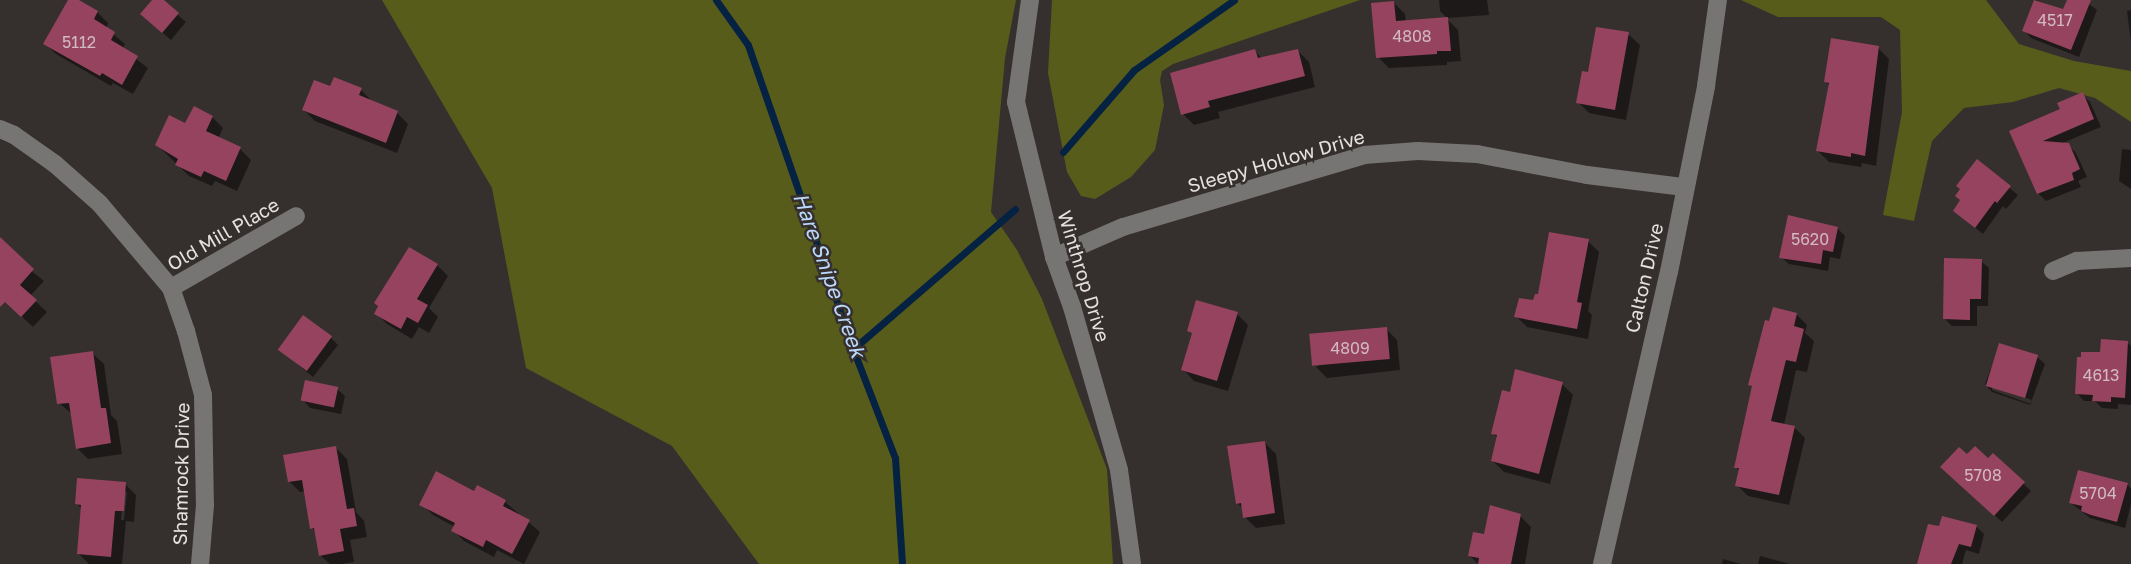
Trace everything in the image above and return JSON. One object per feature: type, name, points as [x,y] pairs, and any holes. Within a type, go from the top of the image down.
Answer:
[{"type":"street","name":"Winthrop Drive","points":[[1030,0],[1016,102],[1054,257],[1072,307],[1119,470],[1132,564]]},
{"type":"street","name":"Calton Drive","points":[[1602,564],[1669,272],[1706,86],[1718,0]]},
{"type":"street","name":"Shamrock Drive","points":[[0,129],[14,135],[55,164],[100,204],[171,288],[203,395],[205,505],[200,564]]},
{"type":"street","name":"Sleepy Hollow Drive","points":[[1054,257],[1123,227],[1364,155],[1418,151],[1477,154],[1587,175],[1684,187]]},
{"type":"street","name":"Old Mill Place","points":[[171,288],[296,216]]},
{"type":"street","points":[[2053,271],[2077,261],[2131,258]]},
{"type":"green space","points":[[382,0],[1016,0],[1005,58],[991,212],[1017,250],[1042,299],[1107,469],[1113,564],[759,564],[672,446],[526,368],[492,188]]},
{"type":"green space","points":[[1052,0],[1360,0],[1173,64],[1162,71],[1160,80],[1164,105],[1155,150],[1131,177],[1095,199],[1081,196],[1067,172],[1048,73]]},
{"type":"green space","points":[[1741,0],[1986,0],[2019,44],[2074,61],[2131,71],[2131,122],[2095,98],[2059,88],[2013,102],[1964,108],[1932,141],[1914,221],[1883,215],[1902,112],[1900,30],[1881,17],[1778,17]]},
{"type":"building","points":[[68,0],[79,0],[98,11],[94,19],[115,32],[111,40],[138,56],[122,85],[102,73],[100,76],[43,44]]},
{"type":"building","points":[[152,0],[164,0],[179,13],[162,33],[140,14]]},
{"type":"building","points":[[2034,0],[2063,9],[2067,0],[2091,0],[2071,50],[2022,31]]},
{"type":"building","points":[[1394,1],[1396,21],[1448,17],[1451,51],[1376,58],[1371,3]]},
{"type":"building","points":[[1596,27],[1629,32],[1615,110],[1576,103],[1582,71],[1588,72]]},
{"type":"building","points":[[1831,38],[1879,46],[1865,156],[1851,153],[1851,157],[1816,151],[1829,83],[1824,82]]},
{"type":"building","points":[[1255,49],[1258,58],[1298,49],[1305,76],[1208,101],[1210,107],[1181,115],[1170,73]]},
{"type":"building","points":[[334,77],[362,88],[359,95],[398,111],[386,143],[302,110],[314,80],[330,86]]},
{"type":"building","points":[[2083,92],[2094,119],[2043,141],[2069,143],[2080,169],[2072,173],[2074,180],[2037,194],[2009,131],[2060,109],[2057,103]]},
{"type":"building","points":[[194,106],[213,116],[206,131],[241,147],[226,181],[204,171],[201,177],[175,165],[178,159],[155,145],[169,115],[185,123]]},
{"type":"building","points":[[1977,159],[2011,186],[1997,203],[1995,201],[1975,228],[1953,211],[1960,200],[1955,196],[1960,189],[1956,186]]},
{"type":"building","points":[[1788,215],[1838,227],[1833,252],[1823,250],[1821,264],[1779,258]]},
{"type":"building","points":[[1549,232],[1589,239],[1577,302],[1582,303],[1577,329],[1514,317],[1519,298],[1533,300],[1535,294],[1538,294]]},
{"type":"building","points":[[0,237],[34,269],[20,285],[37,300],[21,317],[5,302],[0,307]]},
{"type":"building","points":[[409,247],[438,264],[417,299],[428,305],[418,323],[407,317],[401,329],[374,314],[378,306],[374,303]]},
{"type":"building","points":[[1944,258],[1982,259],[1981,299],[1970,299],[1970,320],[1943,319]]},
{"type":"building","points":[[1196,300],[1238,312],[1217,381],[1181,370],[1192,333],[1187,331]]},
{"type":"building","points":[[1773,307],[1797,313],[1794,326],[1804,329],[1796,362],[1786,360],[1771,421],[1795,426],[1779,495],[1735,486],[1739,468],[1734,468],[1752,386],[1748,385],[1765,320],[1769,321]]},
{"type":"building","points":[[303,315],[332,336],[307,371],[278,350]]},
{"type":"building","points":[[1387,327],[1390,359],[1312,366],[1309,334]]},
{"type":"building","points":[[2101,339],[2128,341],[2125,398],[2111,397],[2111,402],[2092,401],[2093,395],[2075,394],[2077,357],[2081,357],[2081,352],[2100,352]]},
{"type":"building","points":[[1999,343],[2038,355],[2025,398],[1986,386]]},
{"type":"building","points":[[93,351],[101,408],[106,408],[111,443],[76,449],[69,403],[57,404],[50,357]]},
{"type":"building","points":[[1515,369],[1563,382],[1539,474],[1491,461],[1497,435],[1491,434],[1502,390],[1510,392]]},
{"type":"building","points":[[305,380],[338,387],[334,408],[301,401]]},
{"type":"building","points":[[1265,441],[1275,513],[1243,518],[1241,503],[1236,504],[1227,446]]},
{"type":"building","points":[[336,446],[347,509],[354,508],[357,526],[340,529],[344,551],[319,556],[314,528],[310,529],[302,480],[288,482],[283,455]]},
{"type":"building","points":[[1975,446],[1988,458],[1993,453],[2025,482],[1994,516],[1940,467],[1959,447],[1967,454]]},
{"type":"building","points":[[2078,470],[2128,483],[2117,522],[2091,515],[2081,511],[2082,506],[2069,503]]},
{"type":"building","points":[[436,471],[474,491],[477,485],[506,500],[503,506],[530,520],[512,554],[486,540],[483,547],[451,531],[455,523],[419,505]]},
{"type":"building","points":[[77,478],[126,482],[124,511],[115,511],[111,557],[77,554],[81,505],[75,504]]},
{"type":"building","points":[[1490,505],[1521,514],[1511,564],[1478,564],[1479,558],[1468,556],[1473,532],[1484,534]]},
{"type":"building","points":[[1942,516],[1977,525],[1971,547],[1959,544],[1951,564],[1917,564],[1928,524],[1939,526]]},
{"type":"waterway","name":"Hare Snipe Creek","points":[[716,0],[748,45],[853,349],[895,458],[902,564]]},
{"type":"waterway","points":[[1063,152],[1134,70],[1234,0]]},
{"type":"waterway","points":[[853,349],[1015,209]]}]
